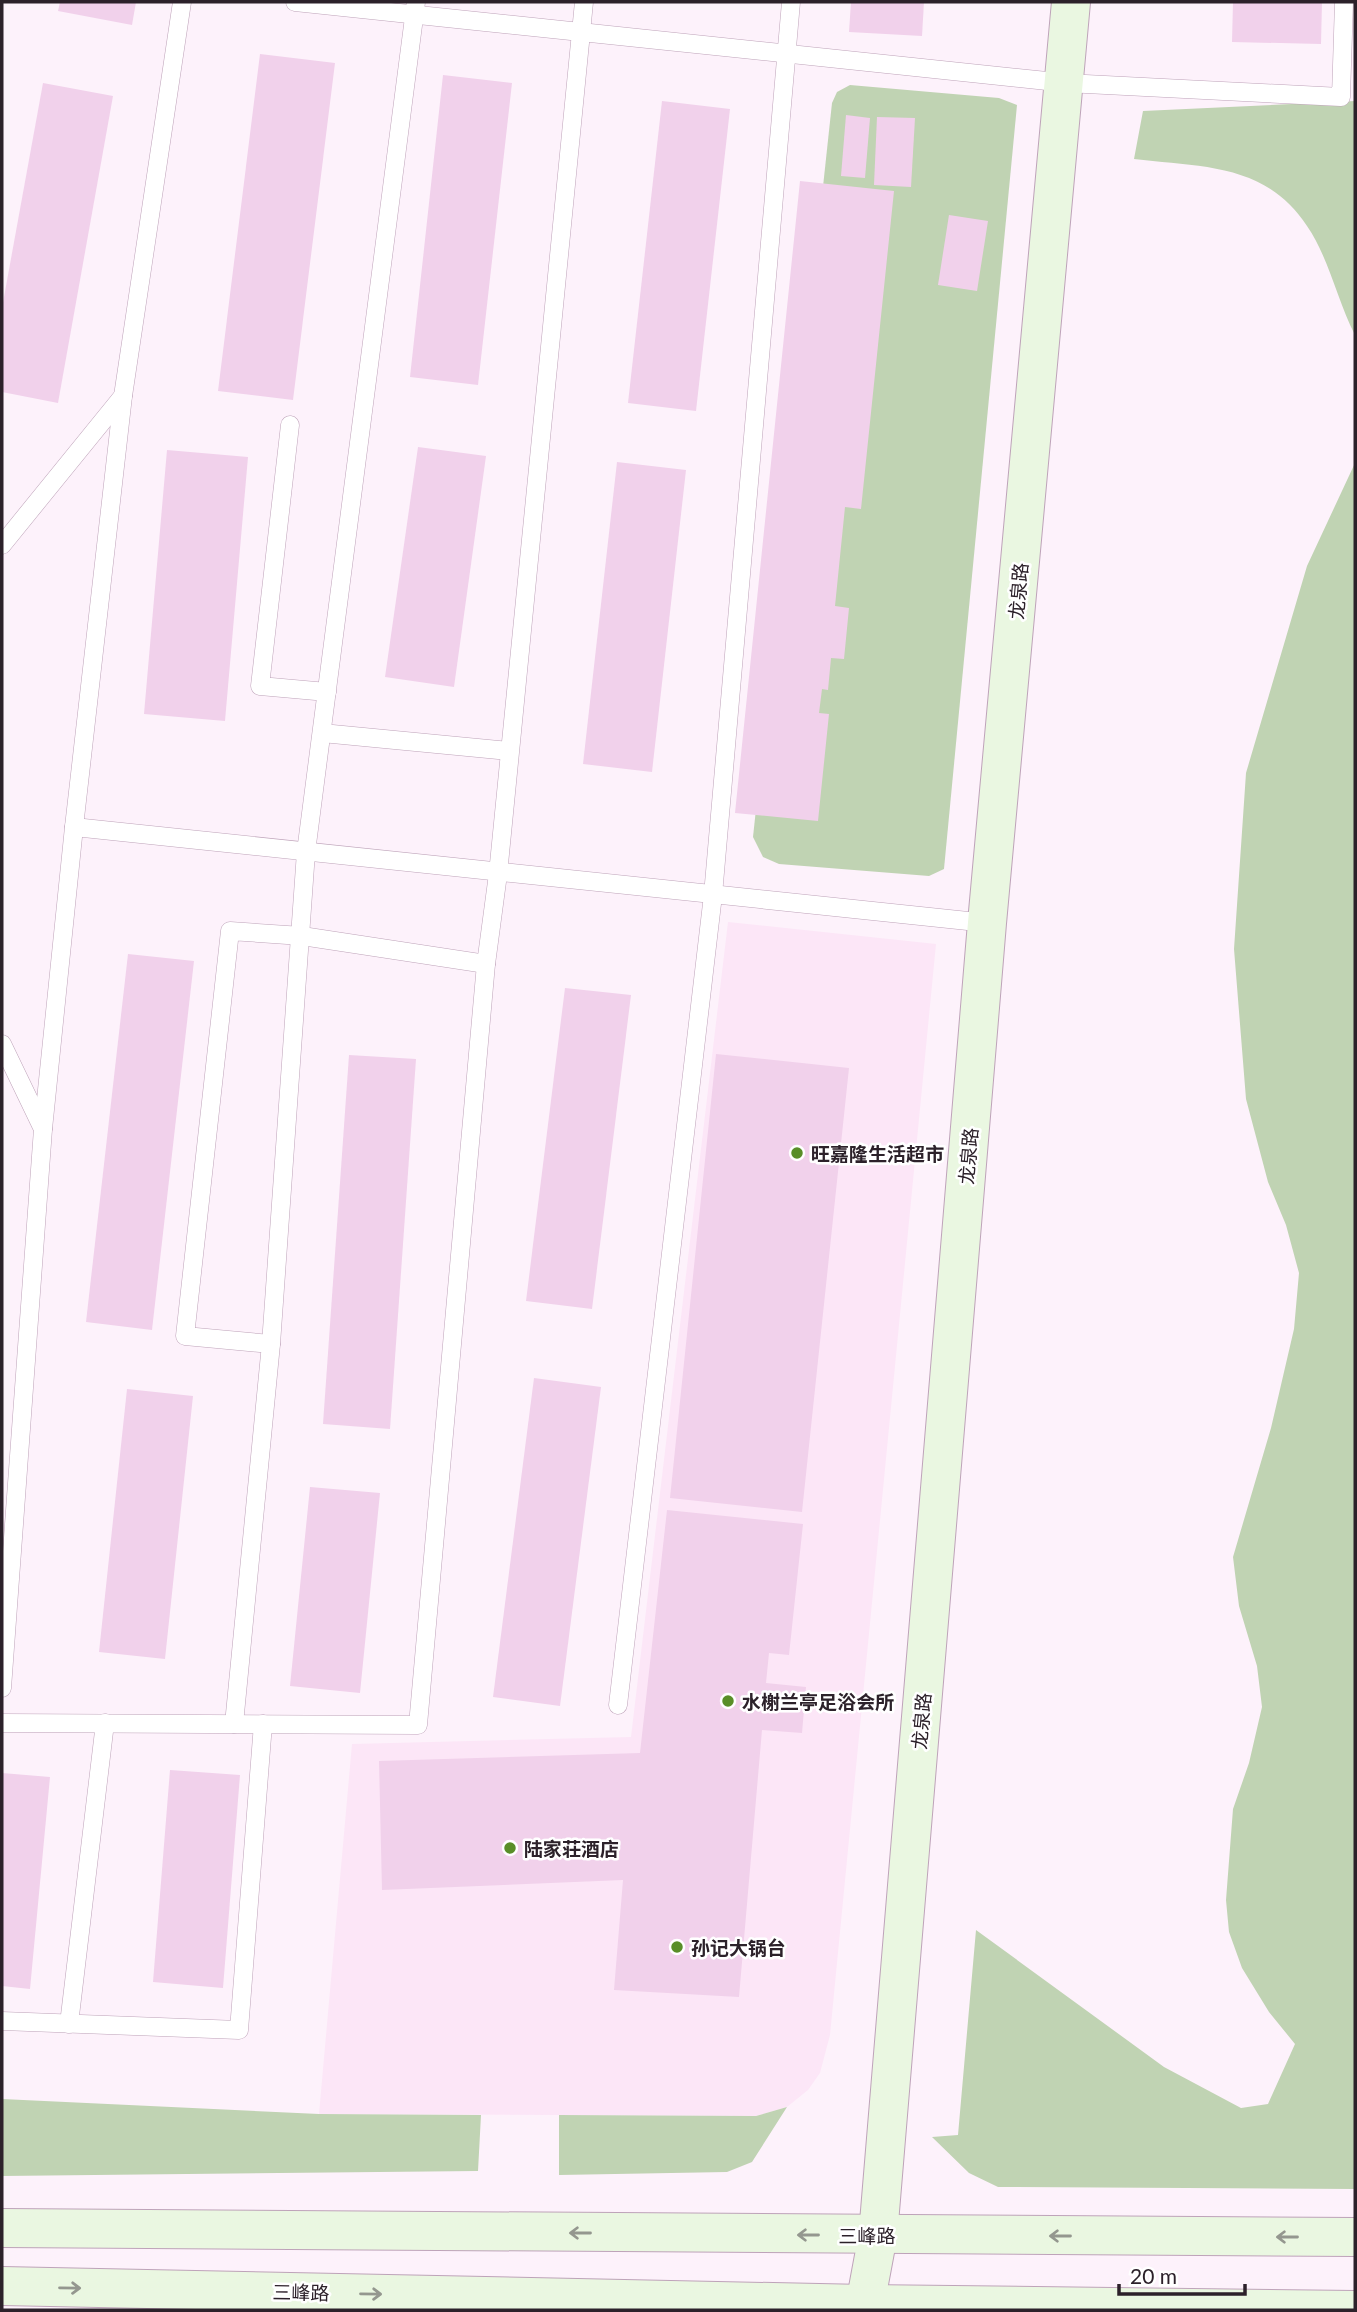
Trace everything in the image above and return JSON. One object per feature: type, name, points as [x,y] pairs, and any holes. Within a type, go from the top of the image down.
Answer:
[{"type":"main road","name":"龙泉路","points":[[864,2307],[878,2235],[987,923],[1066,83],[1071,2]]},
{"type":"main road","name":"三峰路","points":[[2,2228],[1355,2237]]},
{"type":"main road","name":"三峰路","points":[[2,2286],[864,2307],[1355,2310]]},
{"type":"lane","points":[[2,1688],[43,1129],[74,827],[123,396],[182,2]]},
{"type":"lane","points":[[295,2],[415,8],[580,31],[1066,83],[1341,97],[1344,2]]},
{"type":"lane","points":[[2,1723],[418,1725],[486,964],[498,874],[584,2]]},
{"type":"lane","points":[[618,1705],[713,895],[791,2]]},
{"type":"lane","points":[[234,1724],[271,1344],[306,852],[415,8]]},
{"type":"lane","points":[[2,545],[123,396]]},
{"type":"lane","points":[[289,425],[260,685],[327,692]]},
{"type":"lane","points":[[322,733],[509,751]]},
{"type":"lane","points":[[74,827],[498,874],[987,923]]},
{"type":"lane","points":[[271,1344],[185,1336],[230,931],[302,936],[486,964]]},
{"type":"lane","points":[[2,1044],[43,1129]]},
{"type":"lane","points":[[69,2024],[105,1723]]},
{"type":"lane","points":[[2,2021],[239,2030],[263,1724]]},
{"type":"shaded area","points":[[728,922],[936,944],[830,2035],[820,2073],[808,2090],[787,2107],[756,2116],[319,2114],[352,1744],[631,1737]]},
{"type":"green space","points":[[850,85],[999,98],[1017,105],[944,869],[929,876],[779,864],[763,857],[753,837],[832,103],[837,92]]},
{"type":"green space","points":[[1355,101],[1355,335],[1315,238],[1291,205],[1252,179],[1230,172],[1134,159],[1143,111]]},
{"type":"green space","points":[[1355,463],[1355,2189],[998,2187],[969,2173],[932,2137],[958,2135],[976,1930],[1164,2067],[1241,2108],[1268,2104],[1295,2044],[1269,2012],[1242,1968],[1229,1932],[1226,1900],[1233,1809],[1249,1763],[1262,1707],[1257,1666],[1239,1606],[1233,1557],[1271,1428],[1294,1329],[1299,1273],[1286,1225],[1268,1182],[1246,1099],[1234,949],[1246,773],[1307,566]]},
{"type":"green space","points":[[2,2099],[319,2114],[481,2115],[478,2171],[2,2176]]},
{"type":"green space","points":[[787,2107],[752,2162],[727,2172],[559,2175],[559,2115],[756,2116]]},
{"type":"building","points":[[60,2],[136,2],[132,25],[58,11]]},
{"type":"building","points":[[851,2],[924,2],[922,36],[849,32]]},
{"type":"building","points":[[1233,2],[1322,2],[1321,44],[1232,42]]},
{"type":"building","points":[[260,54],[335,63],[293,400],[218,391]]},
{"type":"building","points":[[443,75],[512,83],[478,385],[410,377]]},
{"type":"building","points":[[43,83],[113,96],[58,403],[2,392],[2,308]]},
{"type":"building","points":[[662,101],[730,109],[696,411],[628,403]]},
{"type":"building","points":[[846,115],[870,118],[865,178],[841,176]]},
{"type":"building","points":[[877,117],[915,118],[911,187],[874,185]]},
{"type":"building","points":[[800,181],[894,191],[861,509],[845,507],[835,606],[849,608],[844,659],[831,658],[828,690],[822,689],[819,713],[829,714],[818,821],[735,813]]},
{"type":"building","points":[[949,215],[988,221],[977,291],[938,285]]},
{"type":"building","points":[[418,447],[486,456],[454,687],[385,677]]},
{"type":"building","points":[[167,450],[248,457],[225,721],[144,714]]},
{"type":"building","points":[[617,462],[686,470],[652,772],[583,764]]},
{"type":"building","points":[[128,954],[194,961],[152,1330],[86,1322]]},
{"type":"building","points":[[565,988],[631,995],[592,1309],[526,1301]]},
{"type":"building","points":[[716,1054],[849,1068],[802,1512],[670,1498]]},
{"type":"building","points":[[349,1055],[416,1059],[390,1429],[323,1424]]},
{"type":"building","points":[[534,1378],[601,1387],[560,1706],[493,1697]]},
{"type":"building","points":[[127,1389],[193,1396],[165,1659],[99,1652]]},
{"type":"building","points":[[310,1487],[380,1493],[360,1693],[290,1686]]},
{"type":"building","points":[[667,1510],[803,1524],[789,1655],[769,1653],[766,1683],[806,1687],[802,1733],[762,1730],[739,1997],[614,1990],[623,1880],[382,1890],[379,1761],[640,1753]]},
{"type":"building","points":[[170,1770],[240,1775],[223,1988],[153,1982]]},
{"type":"building","points":[[2,1773],[50,1777],[30,1989],[2,1986]]},
{"type":"place","name":"旺嘉隆生活超市","points":[[797,1153]]},
{"type":"place","name":"水榭兰亭足浴会所","points":[[728,1701]]},
{"type":"place","name":"陆家荘酒店","points":[[510,1848]]},
{"type":"place","name":"孙记大锅台","points":[[677,1947]]}]
